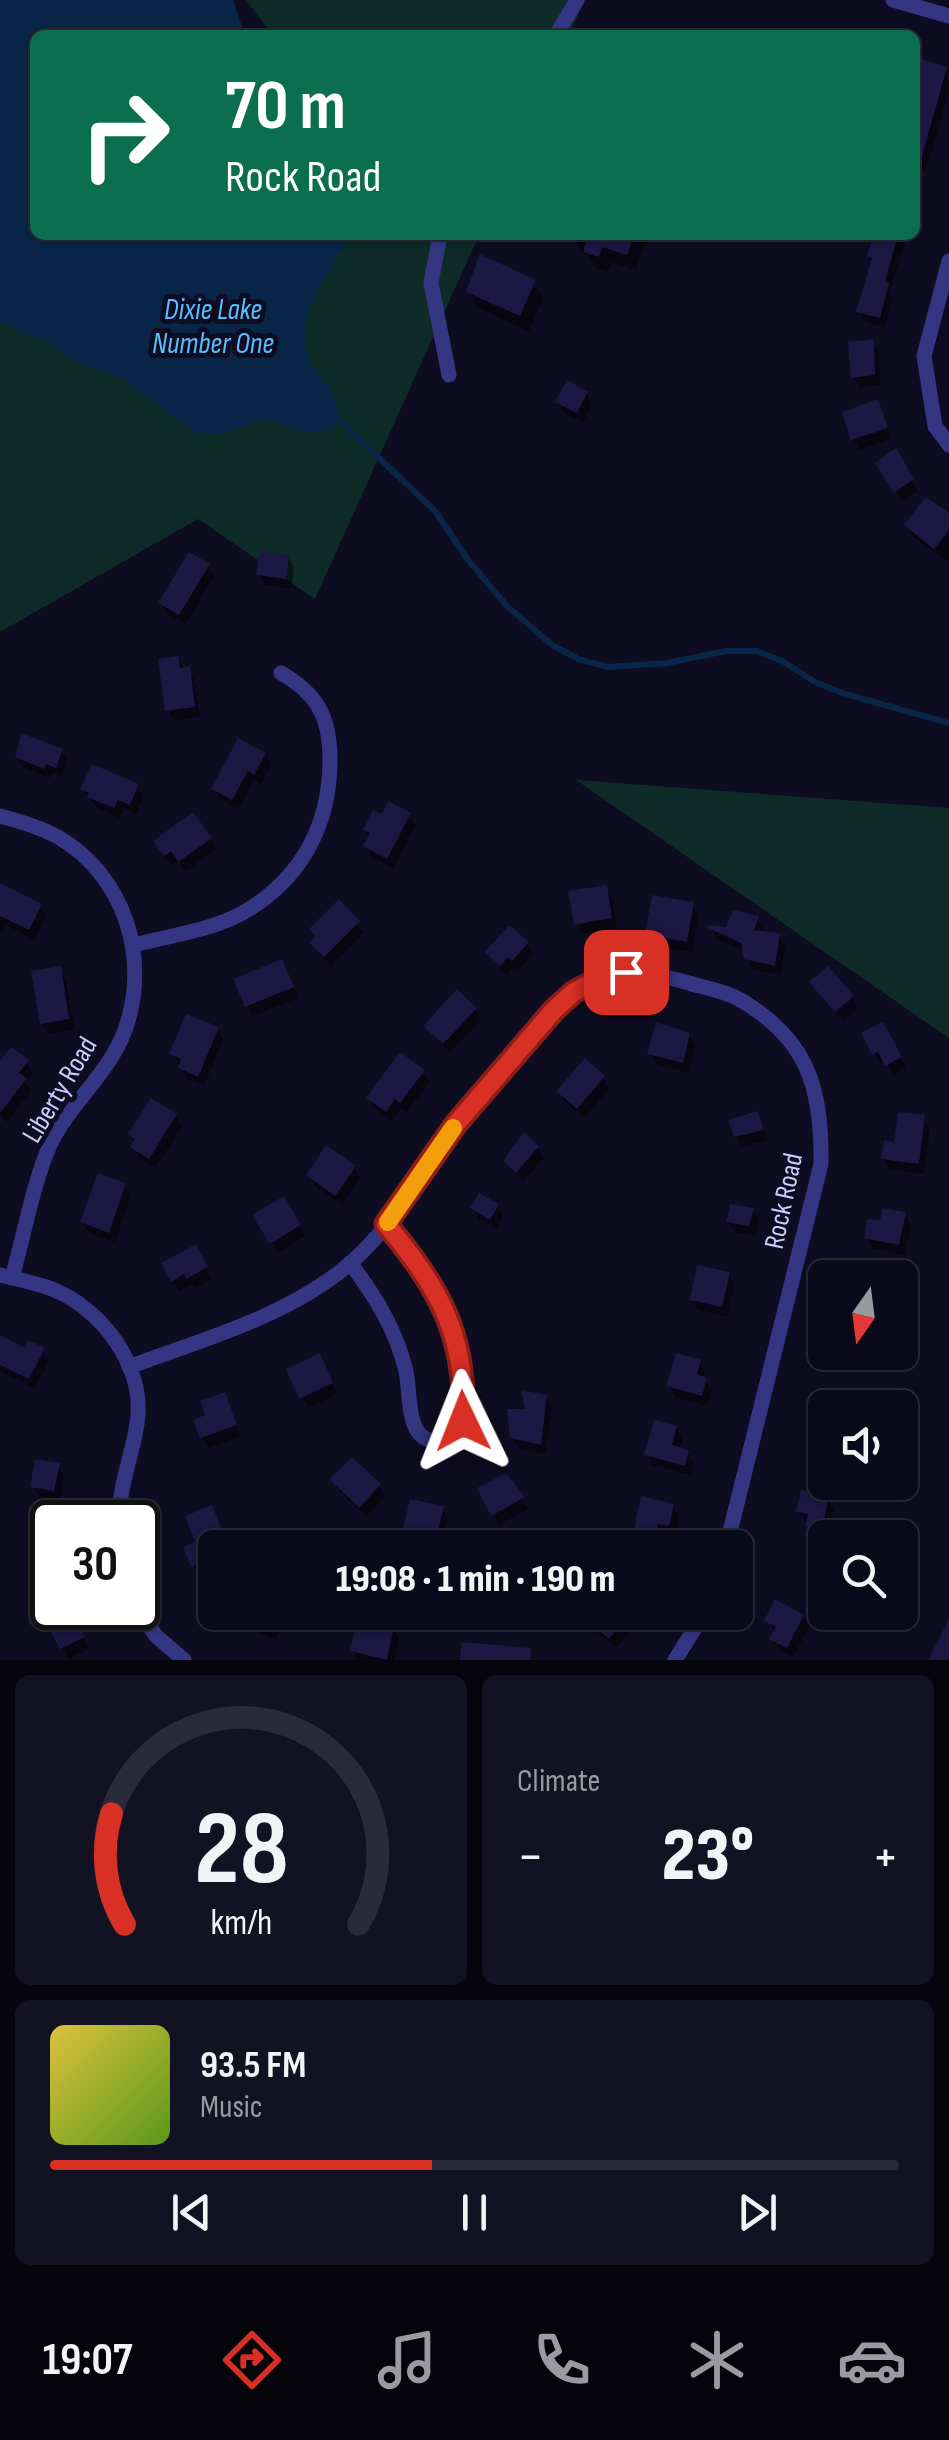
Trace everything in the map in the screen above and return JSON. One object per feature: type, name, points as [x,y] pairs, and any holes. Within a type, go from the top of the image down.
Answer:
[{"type":"street","points":[[559,30],[576,0]]},
{"type":"street","points":[[893,0],[949,16]]},
{"type":"street","points":[[439,240],[430,283],[450,375]]},
{"type":"street","points":[[949,261],[924,356],[935,426],[949,445]]},
{"type":"street","points":[[134,945],[217,924],[249,910],[285,882],[312,845],[330,791],[330,733],[314,697],[281,673]]},
{"type":"street","name":"Liberty Road","points":[[0,816],[56,836],[83,855],[116,897],[134,945],[135,988],[125,1030],[104,1072],[61,1126],[49,1148],[6,1276]]},
{"type":"street","name":"Rock Road","points":[[129,1367],[282,1308],[320,1287],[350,1263],[386,1224],[456,1124],[574,992],[600,978],[626,972],[653,973],[732,996],[777,1026],[810,1074],[822,1115],[821,1164],[730,1530]]},
{"type":"street","points":[[350,1263],[375,1295],[395,1334],[407,1373],[415,1429],[436,1442],[447,1440],[457,1434],[463,1421],[461,1362],[452,1328],[425,1270],[386,1224]]},
{"type":"street","points":[[6,1276],[54,1290],[84,1307],[111,1334],[129,1367],[138,1420],[123,1500]]},
{"type":"street","points":[[152,1630],[184,1660]]},
{"type":"street","points":[[674,1660],[693,1630]]},
{"type":"green space","points":[[246,0],[585,0],[571,30],[268,30]]},
{"type":"green space","points":[[306,240],[477,240],[315,599],[198,519],[0,632],[0,295]]},
{"type":"green space","points":[[576,780],[949,808],[949,1038]]},
{"type":"water","name":"Dixie Lake Number One","points":[[0,0],[233,0],[243,30],[30,30],[30,240],[345,240],[314,299],[305,331],[313,367],[330,389],[340,416],[331,430],[308,432],[266,420],[219,434],[196,434],[122,378],[74,361],[49,343],[0,322]]},
{"type":"building","points":[[920,59],[947,67],[920,163]]},
{"type":"building","points":[[580,240],[632,240],[627,255],[602,247],[599,257],[583,252],[586,242]]},
{"type":"building","points":[[872,240],[897,240],[880,318],[856,312],[872,258],[867,256]]},
{"type":"building","points":[[480,254],[536,280],[520,316],[466,292]]},
{"type":"building","points":[[874,339],[875,375],[851,378],[848,342]]},
{"type":"building","points":[[567,380],[588,392],[577,413],[555,402]]},
{"type":"building","points":[[878,399],[888,428],[851,440],[842,412]]},
{"type":"building","points":[[896,448],[914,479],[894,493],[875,463]]},
{"type":"building","points":[[926,497],[949,513],[949,530],[934,549],[904,525]]},
{"type":"building","points":[[259,551],[289,555],[286,579],[256,575]]},
{"type":"building","points":[[189,552],[210,564],[179,615],[158,603]]},
{"type":"building","points":[[178,656],[180,668],[190,666],[195,707],[165,711],[158,659]]},
{"type":"building","points":[[21,733],[63,749],[56,768],[46,764],[44,769],[15,757]]},
{"type":"building","points":[[238,738],[266,753],[254,775],[248,771],[232,800],[211,789]]},
{"type":"building","points":[[92,764],[139,784],[130,805],[118,800],[114,808],[87,797],[89,793],[80,789]]},
{"type":"building","points":[[388,801],[411,813],[387,859],[363,846],[370,833],[363,830],[373,810],[382,814]]},
{"type":"building","points":[[193,812],[212,838],[178,862],[171,851],[164,856],[153,841]]},
{"type":"building","points":[[0,883],[42,904],[29,930],[0,916]]},
{"type":"building","points":[[607,885],[612,918],[574,925],[568,891]]},
{"type":"building","points":[[652,895],[694,902],[687,942],[645,934]]},
{"type":"building","points":[[339,899],[360,921],[324,957],[310,943],[316,936],[309,929]]},
{"type":"building","points":[[733,910],[759,916],[754,930],[780,933],[775,966],[744,959],[741,943],[708,928],[726,927]]},
{"type":"building","points":[[509,925],[529,942],[512,961],[508,957],[500,966],[485,952]]},
{"type":"building","points":[[282,959],[294,987],[245,1007],[233,979]]},
{"type":"building","points":[[61,966],[69,1019],[40,1024],[31,971]]},
{"type":"building","points":[[828,966],[854,996],[835,1012],[809,982]]},
{"type":"building","points":[[457,989],[477,1008],[443,1044],[423,1026]]},
{"type":"building","points":[[186,1014],[219,1027],[198,1077],[178,1068],[181,1059],[169,1054]]},
{"type":"building","points":[[656,1022],[690,1033],[683,1063],[647,1054]]},
{"type":"building","points":[[883,1022],[902,1057],[885,1066],[878,1052],[872,1055],[861,1033]]},
{"type":"building","points":[[11,1047],[29,1060],[19,1073],[27,1078],[0,1113],[0,1061]]},
{"type":"building","points":[[400,1052],[425,1070],[400,1103],[395,1099],[386,1112],[366,1098]]},
{"type":"building","points":[[585,1058],[605,1076],[577,1109],[556,1091]]},
{"type":"building","points":[[151,1098],[177,1114],[149,1159],[130,1147],[135,1139],[128,1134]]},
{"type":"building","points":[[758,1111],[764,1130],[734,1137],[728,1120]]},
{"type":"building","points":[[898,1112],[925,1115],[919,1164],[881,1159],[884,1140],[894,1142]]},
{"type":"building","points":[[524,1132],[539,1146],[516,1173],[503,1161]]},
{"type":"building","points":[[326,1145],[356,1166],[335,1196],[306,1175]]},
{"type":"building","points":[[98,1173],[126,1183],[109,1233],[80,1222]]},
{"type":"building","points":[[479,1193],[499,1204],[490,1220],[470,1208]]},
{"type":"building","points":[[284,1196],[301,1225],[270,1244],[252,1215]]},
{"type":"building","points":[[730,1204],[754,1208],[749,1226],[726,1222]]},
{"type":"building","points":[[883,1208],[906,1212],[899,1245],[864,1238],[867,1219],[880,1220]]},
{"type":"building","points":[[196,1244],[208,1267],[171,1282],[161,1263]]},
{"type":"building","points":[[697,1265],[730,1272],[722,1307],[690,1300]]},
{"type":"building","points":[[0,1335],[25,1348],[28,1340],[45,1348],[29,1379],[0,1365]]},
{"type":"building","points":[[320,1353],[333,1383],[299,1399],[286,1369]]},
{"type":"building","points":[[676,1353],[701,1360],[697,1374],[707,1378],[702,1396],[666,1386]]},
{"type":"building","points":[[521,1390],[547,1395],[541,1445],[510,1438],[507,1409],[525,1409]]},
{"type":"building","points":[[225,1392],[237,1425],[200,1438],[193,1420],[205,1415],[200,1401]]},
{"type":"building","points":[[654,1420],[677,1426],[672,1445],[689,1450],[685,1466],[644,1455]]},
{"type":"building","points":[[352,1457],[381,1484],[359,1508],[329,1479]]},
{"type":"building","points":[[35,1459],[60,1463],[54,1491],[30,1487]]},
{"type":"building","points":[[506,1473],[525,1497],[491,1516],[477,1488]]},
{"type":"building","points":[[801,1490],[808,1492],[808,1500],[828,1500],[824,1520],[808,1520],[808,1528],[805,1527],[808,1514],[796,1512]]},
{"type":"building","points":[[641,1496],[674,1504],[669,1526],[658,1524],[656,1530],[634,1530]]},
{"type":"building","points":[[410,1499],[444,1506],[438,1530],[403,1530]]},
{"type":"building","points":[[212,1505],[222,1530],[198,1530],[198,1564],[191,1567],[183,1547],[195,1542],[185,1516]]},
{"type":"building","points":[[775,1599],[804,1615],[787,1648],[769,1639],[776,1627],[764,1621]]},
{"type":"building","points":[[949,1619],[949,1660],[928,1660]]},
{"type":"building","points":[[50,1630],[81,1630],[85,1637],[60,1649]]},
{"type":"building","points":[[355,1630],[393,1630],[387,1660],[350,1651]]},
{"type":"building","points":[[599,1630],[617,1630],[609,1639]]},
{"type":"building","points":[[462,1642],[531,1648],[530,1660],[460,1660]]},
{"type":"waterway","points":[[338,419],[435,511],[468,560],[507,606],[552,645],[578,659],[608,667],[667,663],[726,651],[757,651],[842,693],[949,723]]},
{"type":"slow traffic","points":[[388,1222],[453,1128]]},
{"type":"route","points":[[463,1421],[461,1362],[452,1328],[425,1270],[386,1224],[456,1124],[554,1010],[574,992],[600,978],[626,972]]}]
